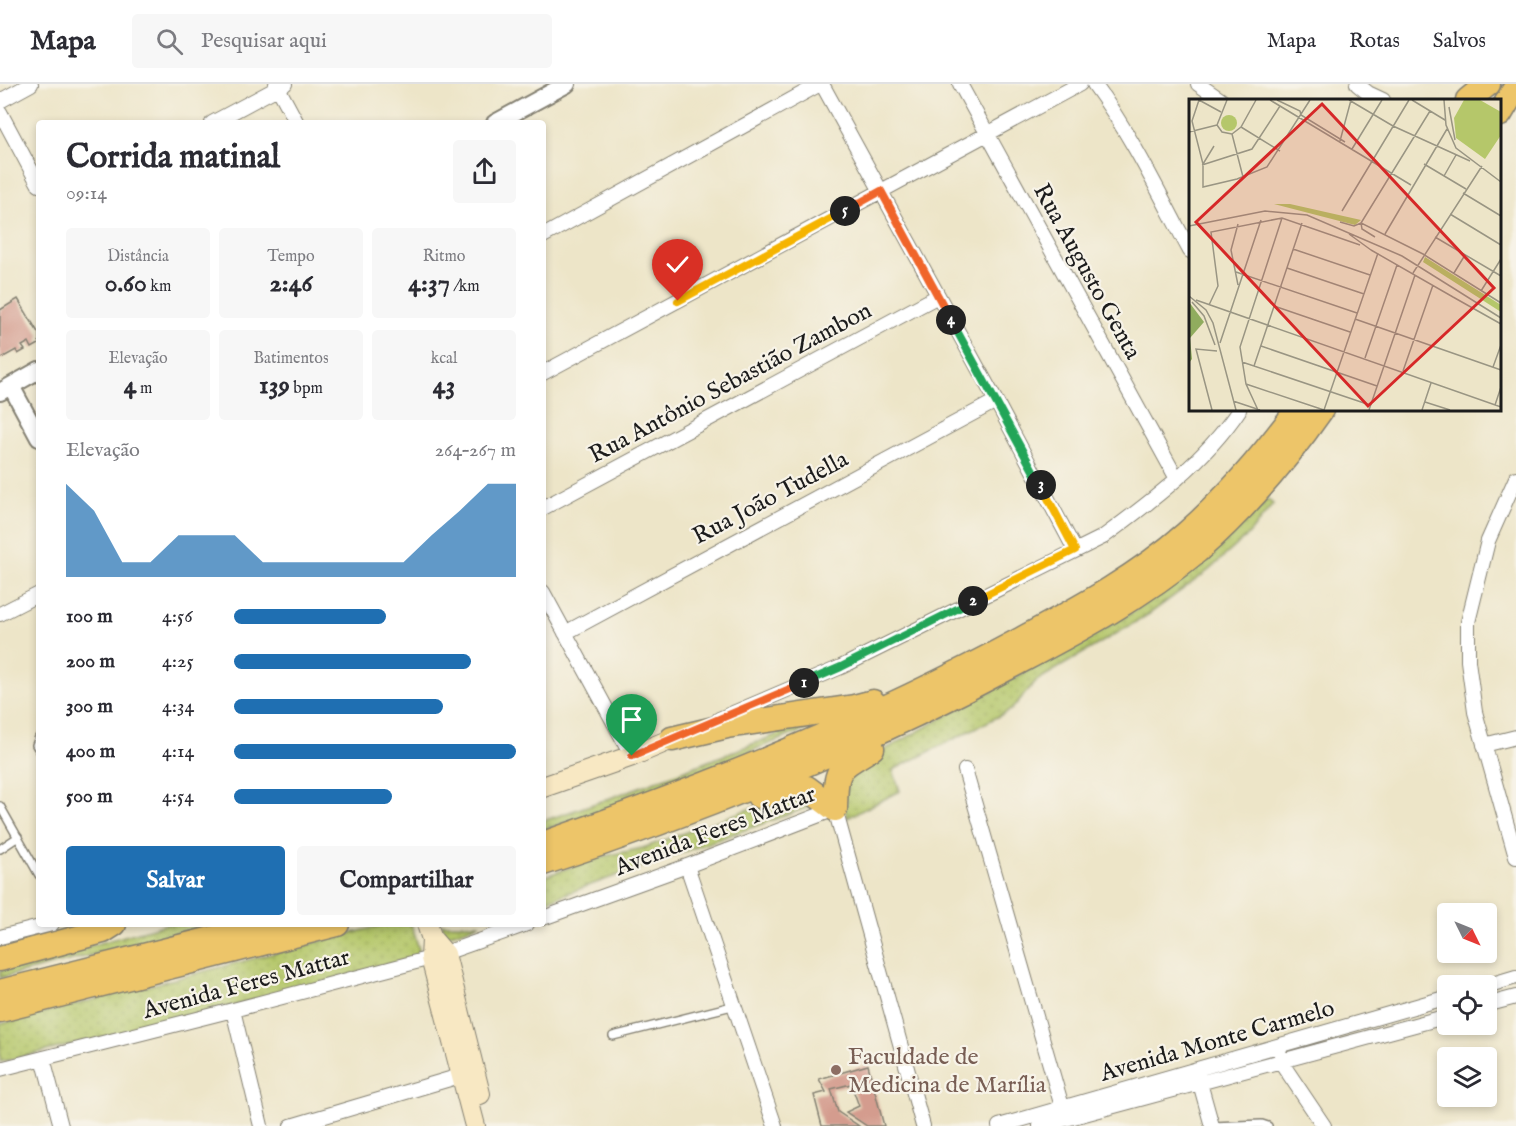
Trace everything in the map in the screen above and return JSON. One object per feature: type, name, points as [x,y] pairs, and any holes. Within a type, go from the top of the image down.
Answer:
[{"type":"highway","points":[[1469,99],[1488,84]]},
{"type":"highway","points":[[1488,99],[1497,84]]},
{"type":"highway","points":[[1501,112],[1516,87]]},
{"type":"highway","points":[[835,809],[836,780],[846,764],[963,682],[1157,558],[1235,488],[1296,411]]},
{"type":"highway","points":[[546,843],[704,786],[821,737],[963,682],[1071,634],[1156,582],[1224,526],[1269,480],[1320,411]]},
{"type":"highway","points":[[672,740],[727,726],[854,707],[963,682]]},
{"type":"highway","points":[[546,862],[653,826],[840,749],[963,682]]},
{"type":"highway","points":[[653,826],[680,823],[769,793],[800,787],[815,792],[835,809]]},
{"type":"highway","points":[[0,959],[103,931],[109,927]]},
{"type":"highway","points":[[0,992],[259,927]]},
{"type":"highway","points":[[0,1010],[325,927]]},
{"type":"main road","points":[[546,786],[672,740]]},
{"type":"main road","points":[[434,943],[468,1074],[488,1126]]},
{"type":"main road","points":[[468,1074],[475,1126]]},
{"type":"street","points":[[0,101],[31,84]]},
{"type":"street","points":[[501,120],[567,84]]},
{"type":"street","points":[[546,234],[821,84],[996,401],[1075,550]]},
{"type":"street","name":"Rua Augusto Genta","points":[[960,84],[1177,479]]},
{"type":"street","points":[[546,371],[1080,84]]},
{"type":"street","points":[[1094,84],[1147,170],[1189,247]]},
{"type":"street","points":[[1198,84],[1220,99]]},
{"type":"street","points":[[1358,84],[1368,93],[1381,99]]},
{"type":"street","points":[[217,120],[280,85],[296,120]]},
{"type":"street","points":[[0,112],[36,179]]},
{"type":"street","name":"Rua Antônio Sebastião Zambon","points":[[546,506],[938,296]]},
{"type":"street","points":[[36,372],[6,389],[36,434]]},
{"type":"street","name":"Rua João Tudella","points":[[565,633],[996,401]]},
{"type":"street","points":[[672,740],[841,667],[1102,537],[1177,479],[1238,411]]},
{"type":"street","points":[[1516,478],[1488,541],[1468,622],[1469,671],[1475,712],[1516,857]]},
{"type":"street","points":[[0,614],[36,596]]},
{"type":"street","points":[[546,598],[632,756]]},
{"type":"street","points":[[1484,745],[1516,737]]},
{"type":"street","points":[[965,770],[1065,1118]]},
{"type":"street","points":[[835,809],[924,1126]]},
{"type":"street","name":"Avenida Feres Mattar","points":[[546,917],[835,809]]},
{"type":"street","points":[[687,866],[736,1005],[775,1126]]},
{"type":"street","points":[[0,937],[40,927]]},
{"type":"street","name":"Avenida Feres Mattar","points":[[0,1069],[233,1010],[434,943],[512,927]]},
{"type":"street","points":[[1497,983],[1516,977]]},
{"type":"street","points":[[1497,1002],[1516,997]]},
{"type":"street","name":"Avenida Monte Carmelo","points":[[1040,1126],[1198,1076],[1281,1045],[1437,1000]]},
{"type":"street","points":[[233,1010],[261,1126]]},
{"type":"street","name":"Avenida Monte Carmelo","points":[[1198,1076],[1281,1062],[1437,1019]]},
{"type":"street","points":[[1281,1045],[1281,1062],[1324,1126]]},
{"type":"street","points":[[43,1058],[62,1126]]},
{"type":"street","points":[[291,1126],[468,1074]]},
{"type":"street","points":[[1198,1076],[1212,1126]]},
{"type":"street","name":"Avenida Monte Carmelo","points":[[999,1126],[1065,1118]]},
{"type":"lane","points":[[0,806],[36,870]]},
{"type":"lane","points":[[0,849],[18,837]]},
{"type":"lane","points":[[613,1036],[736,1005]]},
{"type":"lane","points":[[1212,1126],[1262,1124],[1268,1126]]},
{"type":"green space","points":[[1267,499],[1273,504],[1249,534],[1209,570],[1149,614],[1036,681],[1011,710],[893,770],[900,791],[847,818],[843,802],[844,778],[859,764],[1126,616],[1165,590],[1218,548]]},
{"type":"green space","points":[[834,718],[603,810],[546,829],[546,820],[717,758],[781,733],[800,722]]},
{"type":"green space","points":[[790,794],[820,803],[546,901],[546,876],[596,858],[643,848]]},
{"type":"green space","points":[[156,927],[203,927],[0,978],[0,971]]},
{"type":"green space","points":[[375,927],[412,927],[419,949],[414,958],[238,1005],[0,1062],[0,1024]]},
{"type":"green space","points":[[443,927],[471,927],[445,936]]},
{"type":"building","points":[[18,299],[36,329],[36,346],[32,348],[29,342],[22,346],[25,350],[18,354],[16,350],[0,359],[0,310]]},
{"type":"building","points":[[868,1065],[884,1126],[867,1126],[846,1112],[859,1106],[851,1084],[831,1089],[838,1112],[859,1126],[822,1126],[814,1095],[826,1092],[819,1079]]},
{"type":"place","name":"Faculdade de Medicina de Marília","points":[[836,1070]]},
{"type":"route","points":[[632,756],[841,667],[1075,550],[881,191],[678,301]]}]
